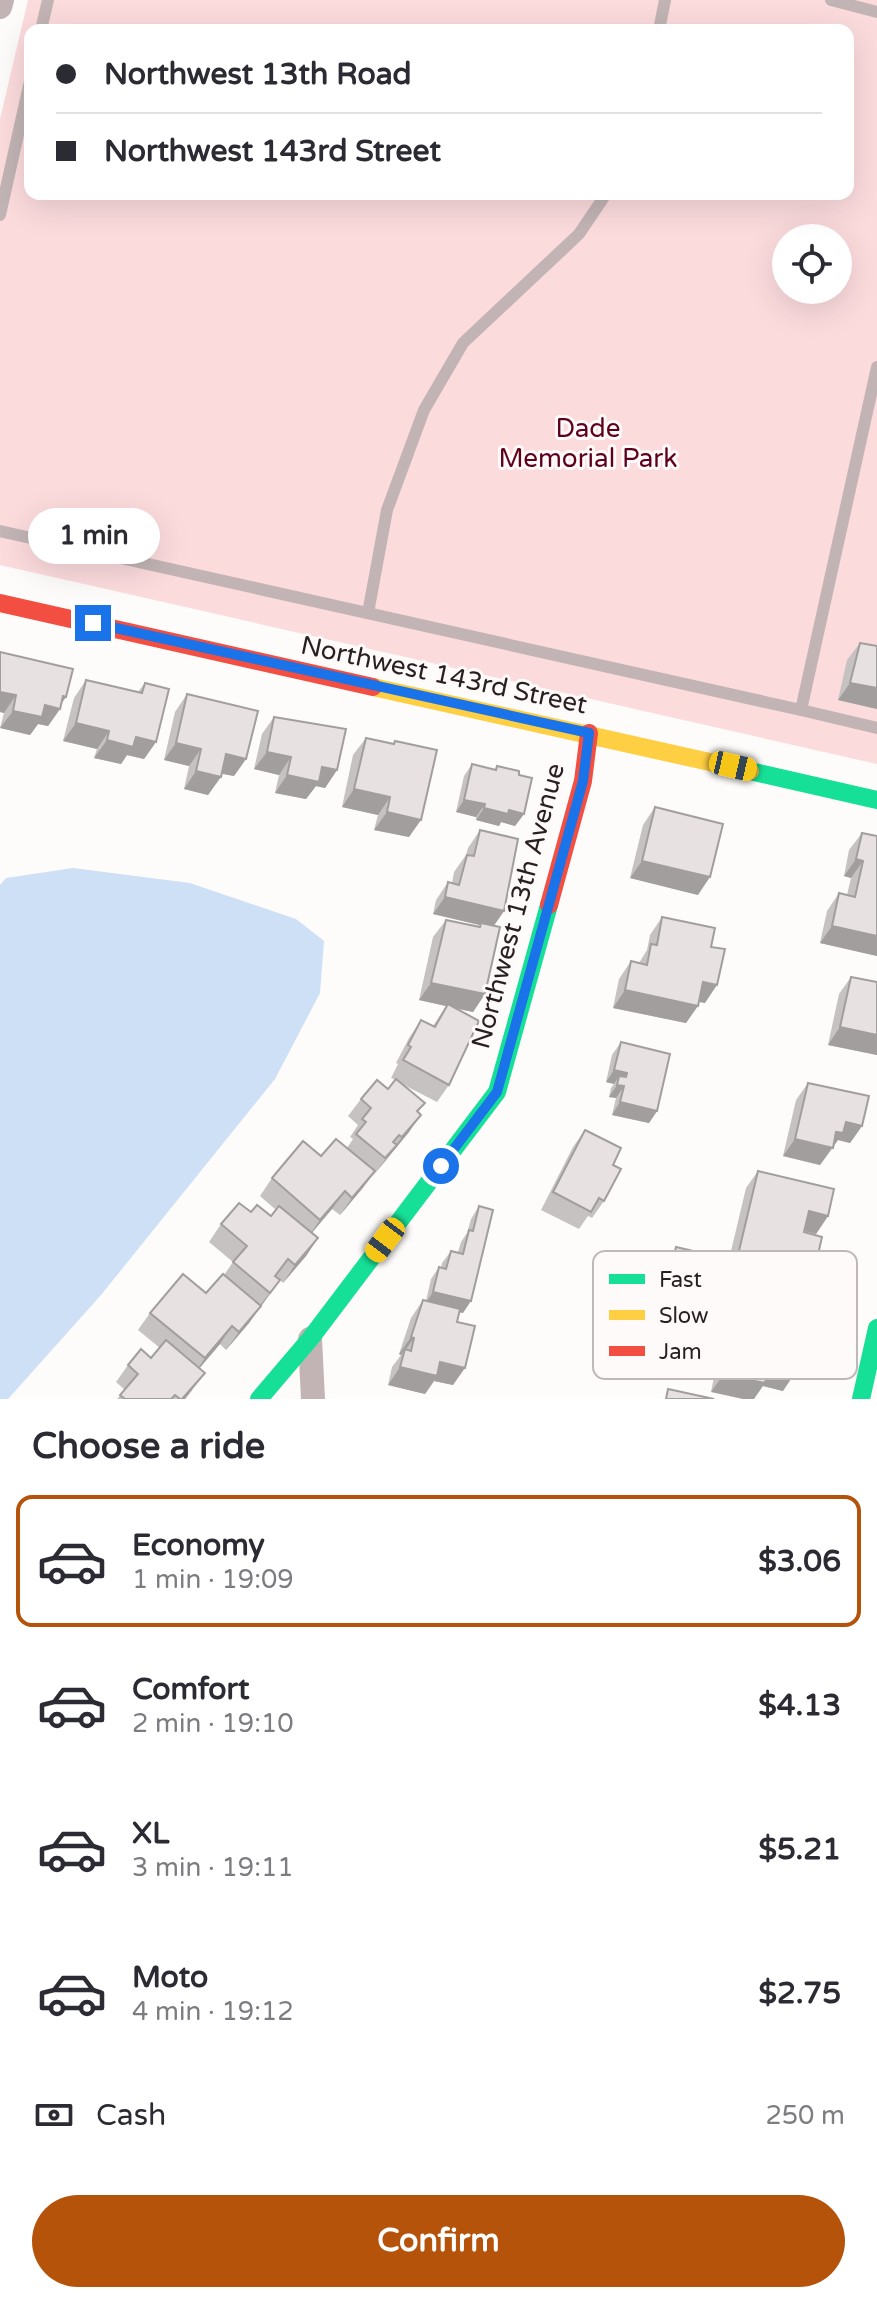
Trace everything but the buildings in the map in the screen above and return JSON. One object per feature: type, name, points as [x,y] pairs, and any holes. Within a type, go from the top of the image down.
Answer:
[{"type":"street","points":[[0,7],[2,0]]},
{"type":"street","name":"Northwest 143rd Street","points":[[0,603],[877,800]]},
{"type":"street","name":"Northwest 13th Avenue","points":[[310,1339],[497,1092],[583,781],[589,733]]},
{"type":"street","points":[[861,1399],[877,1328]]},
{"type":"street","points":[[259,1399],[310,1339]]},
{"type":"street","points":[[310,1339],[313,1399]]},
{"type":"lane","points":[[42,24],[48,0]]},
{"type":"lane","points":[[660,24],[665,0]]},
{"type":"lane","points":[[831,0],[877,12]]},
{"type":"lane","points":[[0,215],[24,108]]},
{"type":"lane","points":[[368,613],[387,510],[424,410],[463,343],[579,234],[602,200]]},
{"type":"lane","points":[[801,710],[877,367]]},
{"type":"lane","points":[[0,531],[877,728]]},
{"type":"green space","name":"Dade Memorial Park","points":[[28,0],[877,0],[877,764],[0,565],[0,119]]},
{"type":"water","points":[[73,868],[190,883],[296,919],[324,941],[320,993],[275,1079],[101,1295],[8,1399],[0,1399],[0,885],[6,878]]},
{"type":"traffic: fast","points":[[750,771],[877,800]]},
{"type":"traffic: fast","points":[[259,1399],[310,1339],[497,1092],[549,905]]},
{"type":"traffic: fast","points":[[861,1399],[877,1328]]},
{"type":"traffic: slow","points":[[373,687],[750,771]]},
{"type":"traffic: jam","points":[[0,603],[373,687]]},
{"type":"traffic: jam","points":[[549,905],[583,781],[589,733]]},
{"type":"route","points":[[93,623],[589,733],[583,781],[497,1092],[441,1166]]}]
